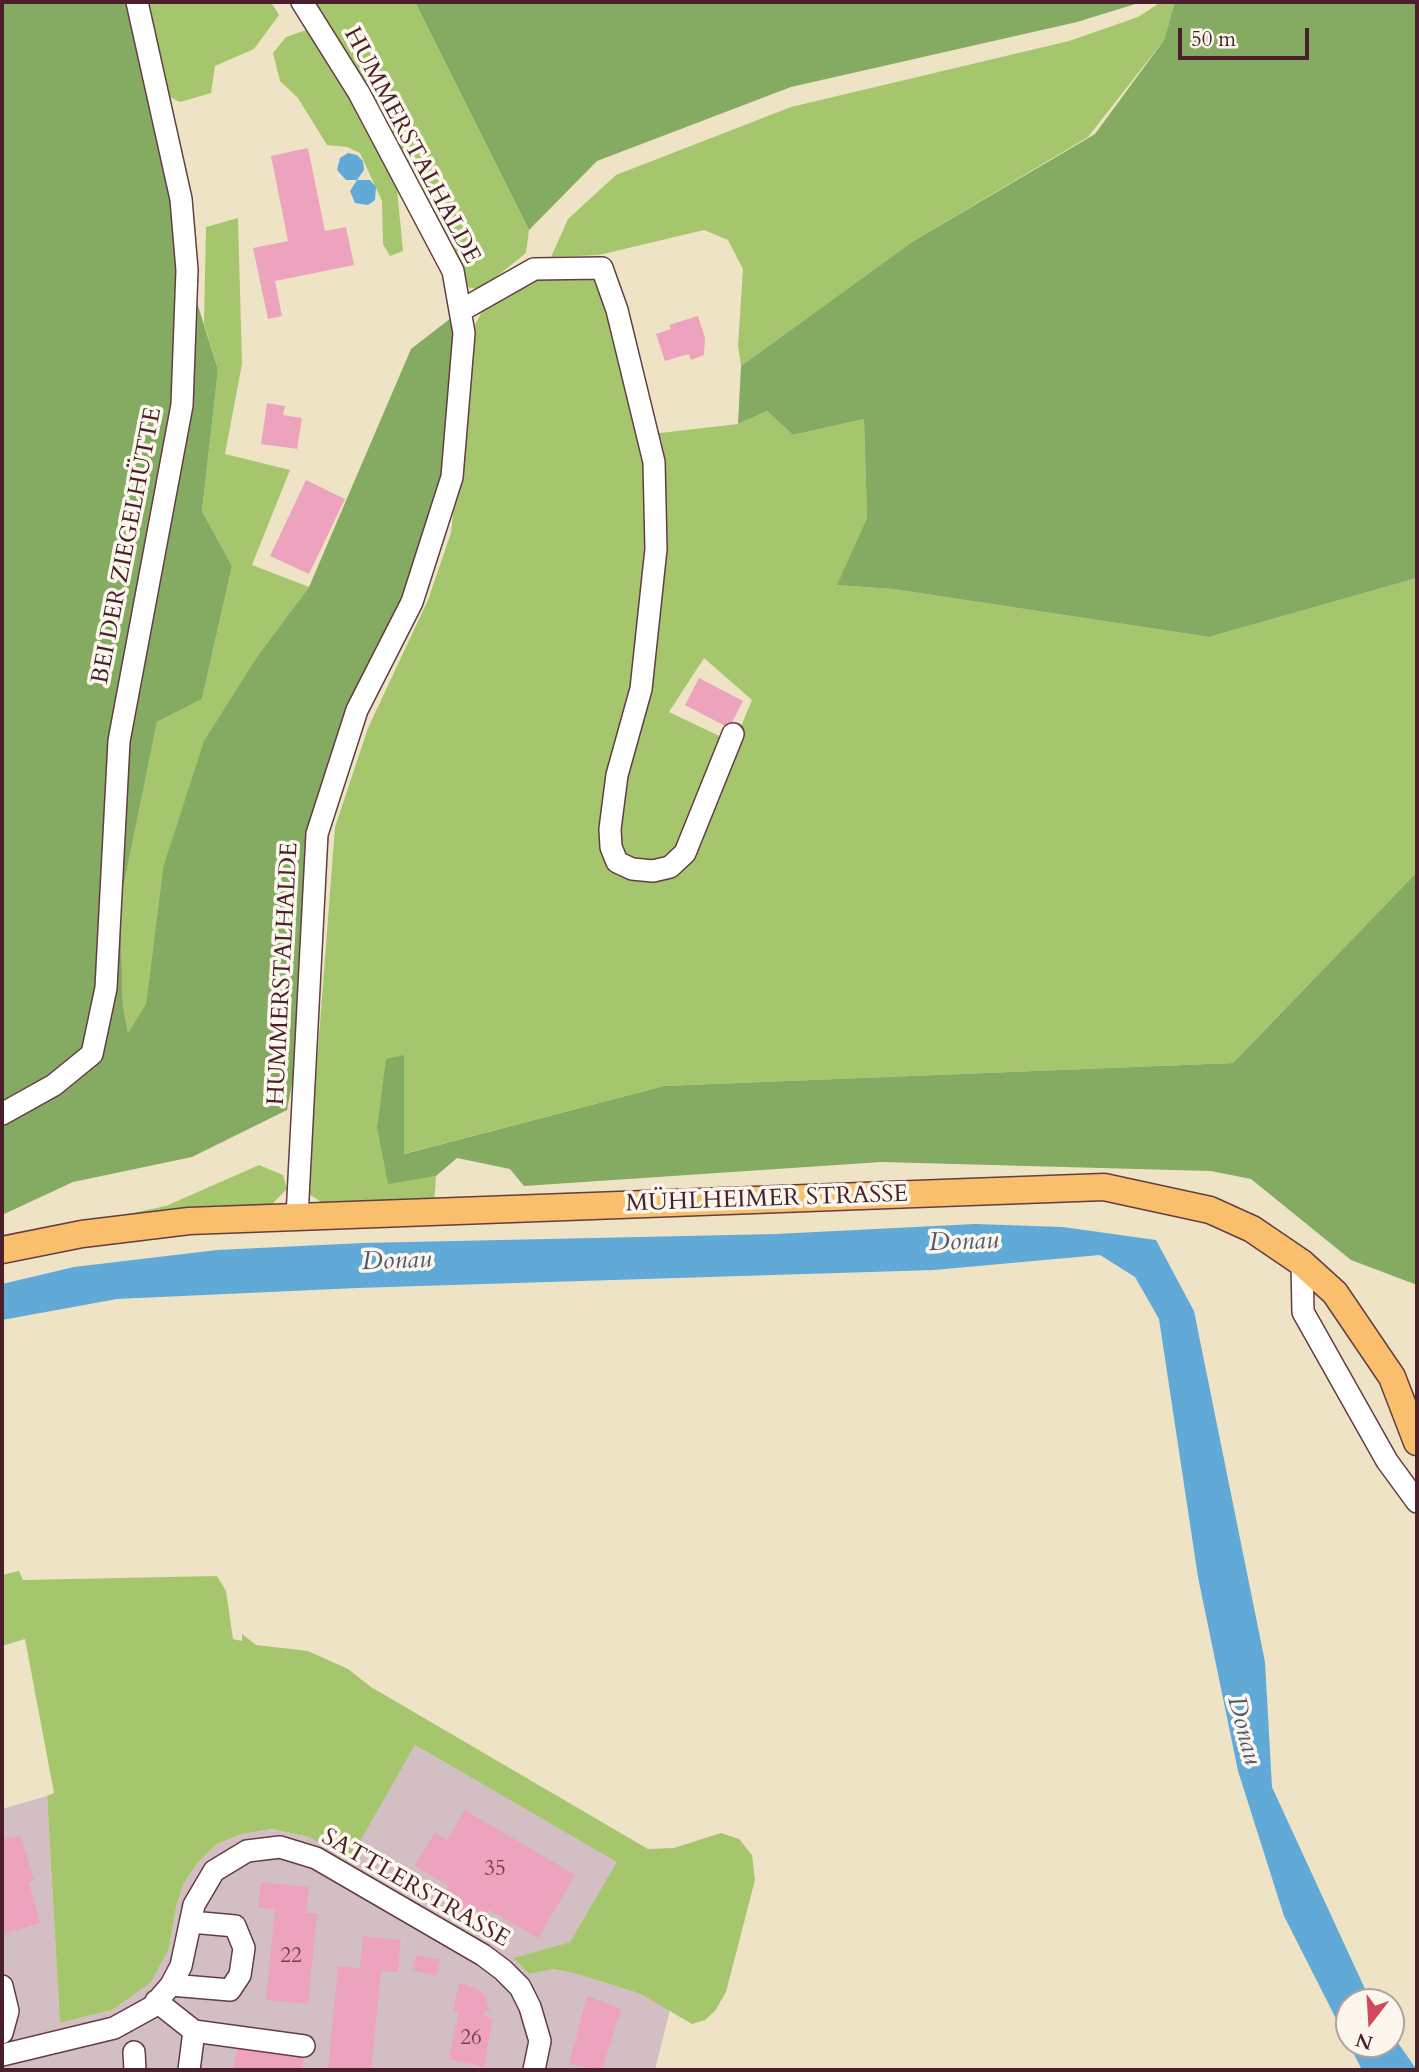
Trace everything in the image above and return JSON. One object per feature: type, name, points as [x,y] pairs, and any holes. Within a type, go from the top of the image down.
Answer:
[{"type":"main road","name":"MÜHLHEIMER STRASSE","points":[[2,1250],[82,1234],[189,1221],[1104,1187],[1210,1210],[1252,1228],[1302,1263],[1335,1293],[1392,1377],[1417,1442]]},
{"type":"street","name":"BEI DER ZIEGELHÜTTE","points":[[2,1114],[54,1085],[92,1054],[106,988],[119,741],[182,405],[187,270],[181,199],[137,2]]},
{"type":"street","name":"HUMMERSTALHALDE","points":[[297,1217],[317,834],[357,710],[412,602],[452,477],[464,333],[453,271],[359,93],[302,2]]},
{"type":"street","points":[[460,311],[534,269],[602,268],[617,310],[654,462],[656,549],[641,689],[617,775],[610,829],[611,847],[617,862],[632,869],[653,871],[670,867],[685,853],[733,734]]},
{"type":"street","points":[[1302,1263],[1303,1312],[1387,1461],[1417,1502]]},
{"type":"street","name":"SATTLERSTRASSE","points":[[164,1993],[181,1966],[194,1905],[214,1871],[247,1851],[279,1847],[316,1858],[483,1955],[520,1987],[540,2041],[534,2070]]},
{"type":"street","points":[[2,2055],[114,2028],[152,2007],[164,1993],[230,1990],[240,1975],[244,1948],[235,1926],[191,1922]]},
{"type":"street","points":[[2,1986],[8,2011],[2,2033]]},
{"type":"street","points":[[164,1993],[194,2031],[304,2046]]},
{"type":"street","points":[[189,2070],[194,2031]]},
{"type":"shaded area","points":[[415,1745],[618,1862],[570,1942],[513,1958],[529,1974],[554,1969],[577,1974],[641,1994],[670,2010],[655,2070],[2,2070],[2,1809],[47,1796],[60,2023],[112,2010],[169,1948],[177,1903],[184,1883],[198,1862],[217,1844],[242,1834],[272,1829],[309,1837],[350,1858]]},
{"type":"green space","points":[[2,2],[137,2],[187,270],[218,370],[202,511],[232,566],[202,699],[157,722],[120,904],[123,1007],[128,1033],[146,1004],[163,868],[204,741],[259,654],[309,587],[411,349],[460,311],[452,477],[317,834],[310,992],[287,1110],[192,1157],[73,1182],[2,1215]]},
{"type":"green space","points":[[148,2],[271,2],[279,15],[254,49],[215,66],[211,93],[180,102],[170,97]]},
{"type":"green space","points":[[306,2],[415,2],[529,230],[526,253],[480,290],[468,287],[359,81]]},
{"type":"green space","points":[[415,2],[1142,2],[1077,22],[791,87],[597,161],[529,230]]},
{"type":"green space","points":[[1161,2],[1175,2],[1164,40],[1088,137],[912,242],[741,366],[738,346],[743,269],[728,240],[704,230],[599,255],[551,257],[568,219],[616,175],[791,107],[1069,41],[1138,17]]},
{"type":"green space","points":[[1175,2],[1417,2],[1417,578],[1209,637],[893,589],[837,585],[867,518],[864,419],[793,435],[767,411],[738,424],[741,366],[912,242],[1095,134],[1164,40]]},
{"type":"green space","points":[[306,30],[316,36],[396,179],[403,251],[390,256],[383,244],[382,201],[360,153],[347,147],[327,145],[298,98],[280,81],[273,53],[286,37]]},
{"type":"green space","points":[[238,218],[242,364],[225,454],[290,470],[252,565],[309,587],[259,654],[163,868],[146,1004],[128,1034],[123,1007],[120,904],[157,722],[202,699],[232,566],[202,511],[218,370],[204,323],[206,227]]},
{"type":"green space","points":[[551,274],[602,279],[643,435],[738,424],[767,411],[793,435],[864,419],[867,518],[838,585],[893,589],[1209,637],[1417,578],[1417,872],[1233,1063],[664,1086],[403,1154],[404,1055],[377,1129],[388,1183],[436,1176],[434,1205],[323,1203],[307,1193],[335,827],[368,728],[428,600],[451,533],[472,331],[483,309],[507,289]],"holes":[[[704,658],[752,700],[734,743],[669,712]]]},
{"type":"green space","points":[[1417,872],[1417,1285],[1351,1260],[1251,1179],[1211,1171],[881,1162],[524,1186],[510,1169],[457,1158],[436,1176],[388,1184],[377,1129],[386,1059],[404,1055],[404,1154],[664,1086],[1233,1063]]},
{"type":"green space","points":[[259,1165],[283,1175],[287,1189],[268,1208],[109,1218],[166,1206]]},
{"type":"green space","points":[[19,1571],[23,1580],[217,1576],[226,1591],[233,1639],[242,1641],[242,1634],[256,1645],[308,1651],[348,1669],[371,1687],[648,1849],[674,1848],[721,1833],[739,1839],[752,1855],[755,1880],[726,1992],[715,2011],[705,2020],[692,2024],[641,1994],[577,1974],[554,1969],[529,1974],[513,1958],[570,1942],[617,1862],[415,1745],[350,1859],[309,1837],[272,1829],[242,1834],[217,1844],[198,1862],[184,1883],[177,1903],[169,1948],[151,1982],[112,2010],[60,2023],[47,1796],[54,1793],[25,1639],[2,1646],[2,1575]]},
{"type":"water","points":[[348,153],[357,155],[363,161],[364,170],[357,180],[346,180],[337,170],[340,158]]},
{"type":"water","points":[[357,180],[370,180],[376,187],[375,200],[368,205],[355,203],[350,191]]},
{"type":"water","name":"Donau","points":[[975,1224],[1063,1227],[1156,1240],[1194,1311],[1265,1662],[1272,1787],[1365,1988],[1335,1988],[1335,2017],[1284,1916],[1238,1771],[1198,1577],[1159,1319],[1135,1277],[1100,1255],[934,1270],[357,1288],[117,1299],[2,1320],[2,1284],[74,1267],[217,1250],[363,1243],[776,1234]]},
{"type":"water","points":[[1405,2053],[1417,2070],[1362,2070],[1356,2058],[1405,2058]]},
{"type":"building","points":[[308,148],[325,231],[346,227],[354,265],[275,281],[282,316],[268,319],[253,248],[288,241],[271,156]]},
{"type":"building","points":[[698,316],[705,338],[704,355],[691,360],[689,354],[665,361],[656,334],[671,329],[669,325]]},
{"type":"building","points":[[267,403],[285,406],[283,415],[302,418],[297,449],[261,444]]},
{"type":"building","points":[[306,480],[345,499],[309,574],[270,556]]},
{"type":"building","points":[[699,678],[743,701],[729,728],[685,705]]},
{"type":"building","points":[[465,1810],[575,1875],[538,1938],[489,1910],[484,1917],[472,1910],[460,1913],[457,1901],[444,1893],[449,1886],[415,1866],[435,1832],[447,1840]]},
{"type":"building","points":[[21,1835],[34,1881],[29,1883],[40,1923],[2,1934],[2,1840]]},
{"type":"building","points":[[261,1882],[309,1887],[306,1913],[317,1913],[308,2004],[266,2000],[275,1909],[258,1908]]},
{"type":"building","points":[[363,1936],[401,1940],[398,1972],[381,1971],[371,2070],[328,2070],[338,1966],[360,1969]]},
{"type":"building","points":[[416,1955],[440,1960],[436,1976],[413,1970]]},
{"type":"building","points":[[459,1983],[478,1989],[485,1996],[490,2011],[485,2010],[484,2016],[493,2018],[484,2067],[449,2059],[459,2012],[453,2011]]},
{"type":"building","points":[[587,1996],[621,2009],[602,2070],[569,2064]]},
{"type":"building","points":[[238,2048],[304,2055],[302,2070],[233,2069]]}]
